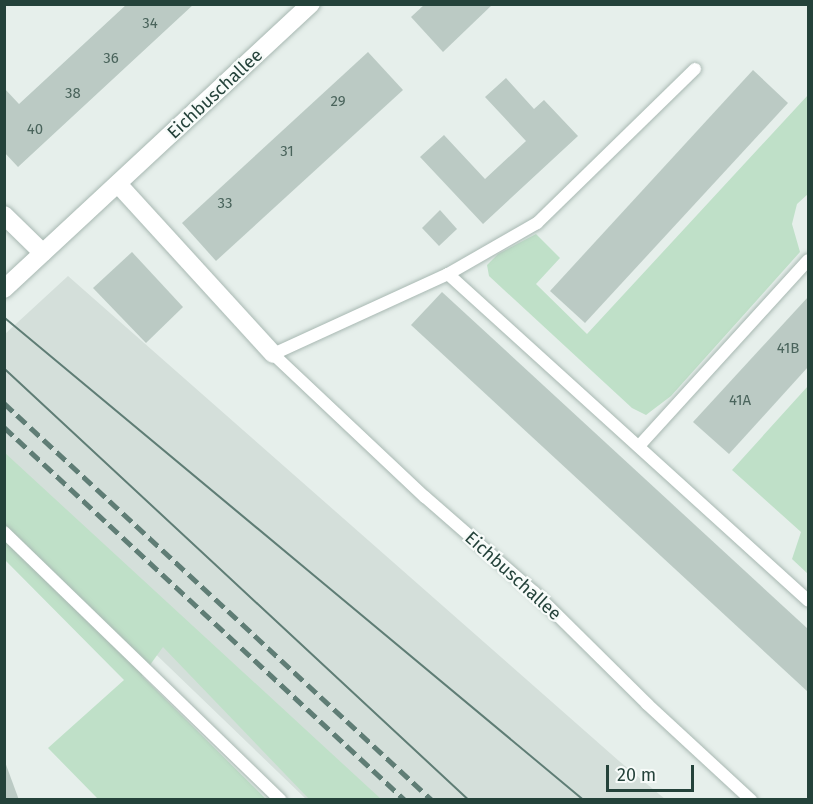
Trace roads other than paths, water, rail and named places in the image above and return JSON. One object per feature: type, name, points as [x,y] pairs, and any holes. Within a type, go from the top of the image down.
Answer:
[{"type":"street","name":"Eichbuschallee","points":[[4,289],[311,4]]},
{"type":"street","name":"Eichbuschallee","points":[[118,184],[273,354]]},
{"type":"street","points":[[4,215],[43,253]]},
{"type":"lane","points":[[273,354],[448,274],[537,223],[695,69]]},
{"type":"lane","points":[[639,446],[808,260]]},
{"type":"lane","points":[[448,274],[808,601]]},
{"type":"lane","name":"Eichbuschallee","points":[[273,354],[425,497],[534,592],[647,704],[751,800]]},
{"type":"lane","points":[[4,532],[281,800]]},
{"type":"tram line","points":[[4,317],[584,800]]},
{"type":"tram line","points":[[4,368],[469,800]]},
{"type":"railway","points":[[4,403],[432,800]]},
{"type":"railway","points":[[4,427],[405,800]]}]
